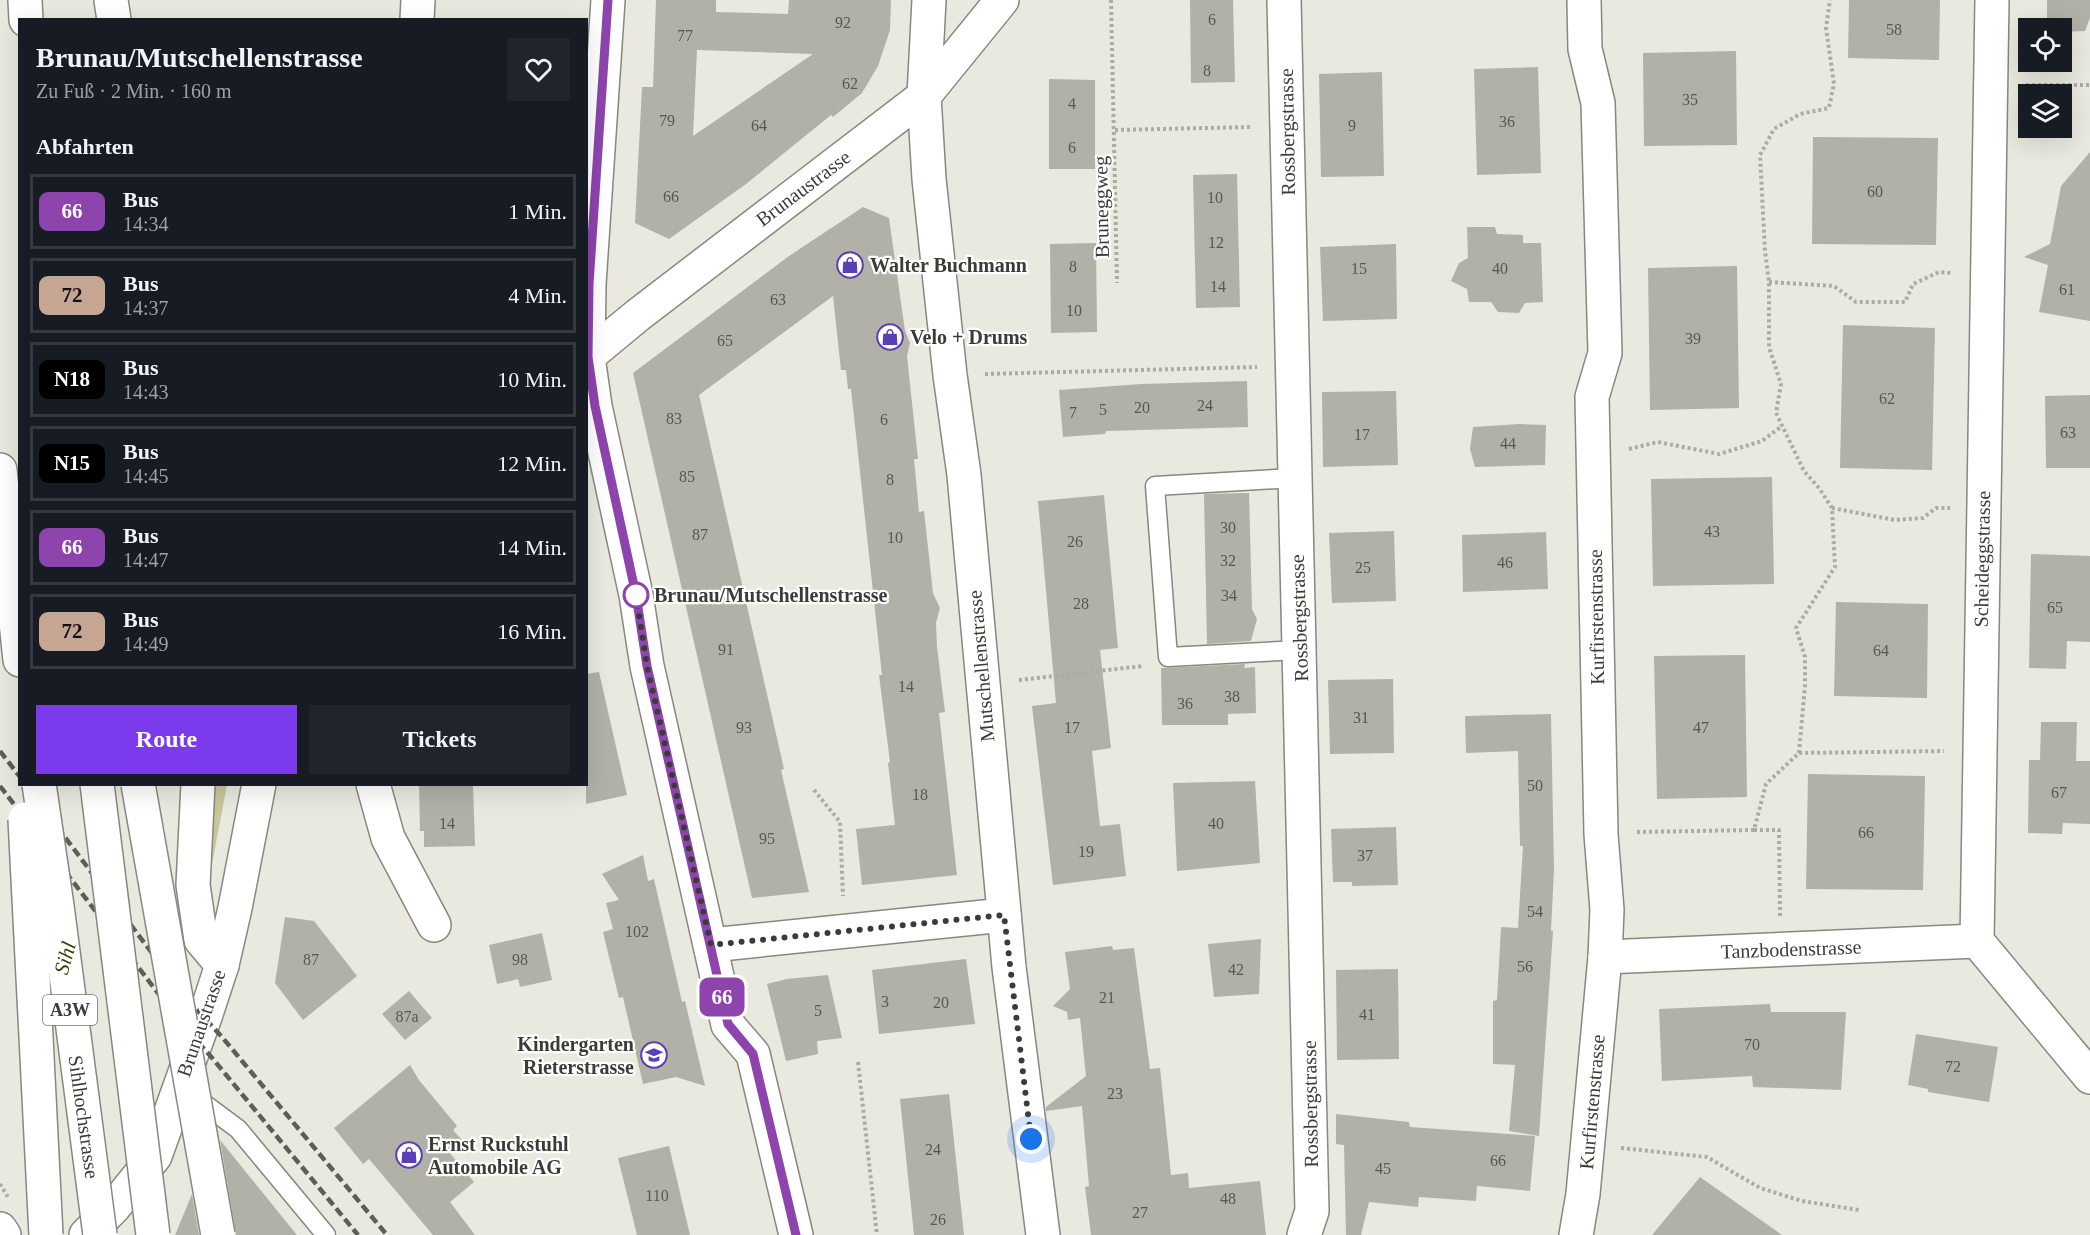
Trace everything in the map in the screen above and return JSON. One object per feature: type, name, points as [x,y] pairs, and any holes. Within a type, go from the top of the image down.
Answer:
[{"type":"main road","points":[[25,0],[26,18]]},
{"type":"main road","points":[[111,0],[114,18]]},
{"type":"main road","points":[[417,18],[418,0]]},
{"type":"main road","points":[[588,321],[595,68],[608,0]]},
{"type":"main road","name":"Mutschellenstrasse","points":[[929,0],[924,96],[929,179],[950,375],[964,475],[1004,915],[1043,1235]]},
{"type":"main road","name":"Brunaustrasse","points":[[588,357],[638,315],[924,96],[1002,0]]},
{"type":"main road","name":"Rossbergstrasse","points":[[1284,0],[1300,650],[1308,1223]]},
{"type":"main road","name":"Kurfirstenstrasse","points":[[1576,1235],[1583,1194],[1605,957],[1607,910],[1600,834],[1592,397],[1605,354],[1598,103],[1585,49],[1584,0]]},
{"type":"main road","name":"Scheideggstrasse","points":[[1977,941],[1992,0]]},
{"type":"main road","points":[[588,364],[636,595],[647,666],[728,1024],[753,1054],[796,1235]]},
{"type":"main road","points":[[0,470],[18,641]]},
{"type":"main road","points":[[24,786],[46,1235]]},
{"type":"main road","name":"Sihlhochstrasse","points":[[39,786],[100,1235]]},
{"type":"main road","name":"A3W","points":[[97,786],[153,1235]]},
{"type":"main road","points":[[138,786],[218,1235]]},
{"type":"main road","points":[[198,786],[194,885],[201,940],[222,965]]},
{"type":"main road","name":"Brunaustrasse","points":[[86,1235],[114,1207],[155,1155],[222,965],[259,786]]},
{"type":"main road","points":[[374,786],[388,838],[434,925]]},
{"type":"main road","points":[[711,945],[1004,915]]},
{"type":"main road","points":[[1977,941],[2090,1077]]},
{"type":"main road","name":"Tanzbodenstrasse","points":[[1605,957],[1977,941]]},
{"type":"main road","points":[[144,1235],[155,1155]]},
{"type":"main road","points":[[0,1229],[4,1235]]},
{"type":"lane","points":[[1294,478],[1155,486],[1168,657],[1300,650]]},
{"type":"lane","points":[[182,1078],[199,1100],[238,1129],[326,1235]]},
{"type":"path","name":"Bruneggweg","points":[[1111,0],[1117,283]]},
{"type":"path","points":[[1754,830],[1766,784],[1799,753],[1805,657],[1796,628],[1835,567],[1832,508],[1804,471],[1776,413],[1781,384],[1769,347],[1769,282],[1760,155],[1774,129],[1800,114],[1829,108],[1834,84],[1826,28],[1830,0]]},
{"type":"path","points":[[2072,85],[2090,85]]},
{"type":"path","name":"Bruneggweg","points":[[1115,130],[1257,127]]},
{"type":"path","points":[[1769,282],[1834,285],[1856,302],[1905,302],[1913,284],[1939,272],[1960,273]]},
{"type":"path","points":[[980,374],[1263,366]]},
{"type":"path","points":[[1619,450],[1658,442],[1719,454],[1762,441],[1782,426]]},
{"type":"path","points":[[1832,508],[1895,520],[1923,518],[1936,508],[1955,507]]},
{"type":"path","points":[[1009,681],[1144,666]]},
{"type":"path","points":[[1799,753],[1950,751]]},
{"type":"path","points":[[814,790],[840,822],[843,900]]},
{"type":"path","points":[[1627,832],[1779,830],[1780,924]]},
{"type":"path","points":[[858,1062],[877,1235]]},
{"type":"path","points":[[1611,1148],[1707,1157],[1760,1188],[1803,1201],[1859,1210]]},
{"type":"green space","points":[[213,786],[227,786],[212,864]]},
{"type":"pier","points":[[0,0],[59,0],[61,18],[18,18],[18,786],[153,786],[159,865],[100,1086],[0,1225],[0,1156],[21,1191],[0,932]]},
{"type":"building","points":[[656,0],[716,0],[716,12],[788,14],[789,0],[891,0],[890,30],[878,66],[862,93],[833,117],[831,115],[746,184],[669,239],[635,223],[642,87],[653,87]],"holes":[[[697,50],[813,54],[693,136]]]},
{"type":"building","points":[[1190,0],[1233,0],[1235,82],[1191,83]]},
{"type":"building","points":[[1849,0],[1940,0],[1939,60],[1848,58]]},
{"type":"building","points":[[2047,0],[2090,0],[2090,18],[2085,31],[2072,32],[2072,18],[2047,18]]},
{"type":"building","points":[[1736,51],[1737,145],[1644,146],[1643,53]]},
{"type":"building","points":[[1538,67],[1541,173],[1477,175],[1474,69]]},
{"type":"building","points":[[1382,72],[1384,176],[1321,177],[1319,74]]},
{"type":"building","points":[[1049,79],[1095,80],[1095,169],[1049,169]]},
{"type":"building","points":[[1813,137],[1938,138],[1936,245],[1812,244]]},
{"type":"building","points":[[2090,152],[2090,321],[2039,312],[2048,265],[2024,257],[2050,244],[2061,186]]},
{"type":"building","points":[[1237,174],[1240,307],[1196,308],[1193,175]]},
{"type":"building","points":[[863,207],[889,218],[905,331],[910,343],[907,356],[918,459],[914,459],[919,512],[924,511],[933,593],[940,608],[936,623],[937,647],[945,712],[939,713],[957,875],[862,885],[856,829],[895,825],[879,675],[882,675],[851,389],[848,389],[846,370],[841,370],[833,296],[699,395],[784,769],[781,770],[809,892],[752,898],[633,373],[789,256]]},
{"type":"building","points":[[1467,227],[1495,227],[1497,234],[1523,235],[1523,243],[1541,243],[1543,302],[1525,303],[1519,313],[1498,312],[1491,302],[1469,302],[1467,289],[1451,281],[1459,263],[1468,258]]},
{"type":"building","points":[[1096,243],[1097,332],[1051,333],[1050,244]]},
{"type":"building","points":[[1396,244],[1397,319],[1323,321],[1320,247]]},
{"type":"building","points":[[1737,266],[1739,408],[1650,410],[1648,268]]},
{"type":"building","points":[[1843,325],[1935,328],[1932,470],[1840,468]]},
{"type":"building","points":[[1247,381],[1248,427],[1106,431],[1105,434],[1063,437],[1059,390],[1141,384]]},
{"type":"building","points":[[1396,391],[1398,465],[1323,467],[1322,392]]},
{"type":"building","points":[[2090,395],[2090,468],[2046,468],[2045,396]]},
{"type":"building","points":[[1546,425],[1545,465],[1475,467],[1470,449],[1473,427]]},
{"type":"building","points":[[1772,477],[1774,584],[1653,586],[1651,479]]},
{"type":"building","points":[[1249,493],[1252,609],[1257,619],[1251,641],[1207,644],[1204,494]]},
{"type":"building","points":[[1104,495],[1118,648],[1100,650],[1111,748],[1092,751],[1100,826],[1120,824],[1126,876],[1053,885],[1032,706],[1056,703],[1038,501]]},
{"type":"building","points":[[1394,531],[1396,601],[1332,603],[1329,533]]},
{"type":"building","points":[[1546,532],[1548,589],[1463,592],[1462,535]]},
{"type":"building","points":[[2031,554],[2090,556],[2090,642],[2067,641],[2066,669],[2029,668]]},
{"type":"building","points":[[1836,602],[1928,604],[1927,698],[1834,696]]},
{"type":"building","points":[[1745,655],[1747,797],[1657,799],[1654,656]]},
{"type":"building","points":[[1245,664],[1244,668],[1255,667],[1256,713],[1228,714],[1228,725],[1162,725],[1161,668]]},
{"type":"building","points":[[599,672],[627,795],[586,804],[586,786],[588,786],[588,674]]},
{"type":"building","points":[[1393,679],[1394,753],[1330,754],[1328,680]]},
{"type":"building","points":[[1551,714],[1554,869],[1551,931],[1553,931],[1539,1136],[1509,1131],[1515,1065],[1493,1064],[1493,1001],[1497,1000],[1501,927],[1518,928],[1523,846],[1520,846],[1518,751],[1466,753],[1465,716]]},
{"type":"building","points":[[2041,722],[2077,722],[2076,761],[2090,761],[2090,824],[2063,823],[2062,834],[2028,833],[2029,760],[2040,760]]},
{"type":"building","points":[[1808,774],[1925,776],[1923,890],[1806,889]]},
{"type":"building","points":[[1255,781],[1260,863],[1177,871],[1173,783]]},
{"type":"building","points":[[419,786],[473,786],[475,846],[424,847],[424,831],[420,831]]},
{"type":"building","points":[[1396,827],[1398,885],[1352,886],[1352,882],[1333,882],[1331,829]]},
{"type":"building","points":[[643,855],[648,881],[654,879],[682,1002],[685,1001],[705,1086],[676,1077],[643,1084],[623,997],[619,998],[603,932],[613,929],[606,903],[619,900],[602,874]]},
{"type":"building","points":[[285,917],[314,921],[357,976],[303,1020],[275,983]]},
{"type":"building","points":[[542,933],[552,980],[520,987],[518,979],[497,984],[489,945]]},
{"type":"building","points":[[1261,939],[1259,994],[1214,997],[1208,944]]},
{"type":"building","points":[[1112,946],[1113,950],[1134,948],[1150,1069],[1160,1068],[1171,1175],[1188,1173],[1189,1188],[1260,1181],[1266,1235],[1091,1235],[1085,1187],[1089,1186],[1082,1106],[1046,1111],[1046,1107],[1086,1076],[1080,1018],[1068,1020],[1067,1012],[1053,1006],[1070,989],[1065,952]]},
{"type":"building","points":[[966,959],[975,1024],[879,1034],[872,970]]},
{"type":"building","points":[[1398,969],[1399,1059],[1337,1060],[1336,970]]},
{"type":"building","points":[[828,975],[842,1038],[817,1041],[818,1054],[786,1061],[767,984],[787,979]]},
{"type":"building","points":[[409,991],[432,1018],[405,1040],[382,1014]]},
{"type":"building","points":[[1770,1004],[1771,1012],[1846,1012],[1841,1090],[1753,1087],[1752,1076],[1662,1081],[1659,1009]]},
{"type":"building","points":[[1916,1034],[1998,1047],[1989,1102],[1928,1092],[1928,1089],[1908,1085]]},
{"type":"building","name":"Ernst Ruckstuhl Automobile AG","points":[[410,1065],[419,1080],[457,1126],[453,1130],[463,1141],[448,1151],[474,1182],[450,1202],[475,1235],[433,1235],[369,1159],[363,1164],[334,1128]]},
{"type":"building","points":[[949,1094],[964,1235],[914,1235],[900,1099]]},
{"type":"building","points":[[1336,1114],[1409,1122],[1410,1127],[1535,1136],[1530,1191],[1477,1186],[1476,1201],[1419,1197],[1418,1207],[1369,1202],[1361,1235],[1346,1235],[1344,1145],[1336,1144]]},
{"type":"building","points":[[220,1140],[297,1235],[236,1235]]},
{"type":"building","points":[[669,1146],[690,1235],[637,1235],[618,1158]]},
{"type":"building","points":[[1700,1177],[1782,1235],[1652,1235]]},
{"type":"building","points":[[192,1194],[199,1235],[175,1235]]},
{"type":"railway","points":[[0,751],[18,774]]},
{"type":"railway","points":[[0,786],[177,1018],[358,1235]]},
{"type":"railway","points":[[27,786],[185,997],[222,1037],[387,1235]]},
{"type":"bus line","name":"66","points":[[608,0],[589,284],[588,357],[595,406],[636,595],[647,666],[718,984],[728,1024],[753,1054],[796,1235]]},
{"type":"place","name":"Walter Buchmann","points":[[850,265]]},
{"type":"place","name":"Velo + Drums","points":[[890,337]]},
{"type":"place","name":"Brunau/Mutschellenstrasse","points":[[636,595]]},
{"type":"place","name":"Kindergarten Rieterstrasse","points":[[654,1055]]},
{"type":"place","name":"Ernst Ruckstuhl Automobile AG","points":[[409,1155]]},
{"type":"route","points":[[636,595],[647,666],[711,945],[1004,915],[1031,1139]]},
{"type":"water label","name":"Sihl","points":[[65,958]]}]
